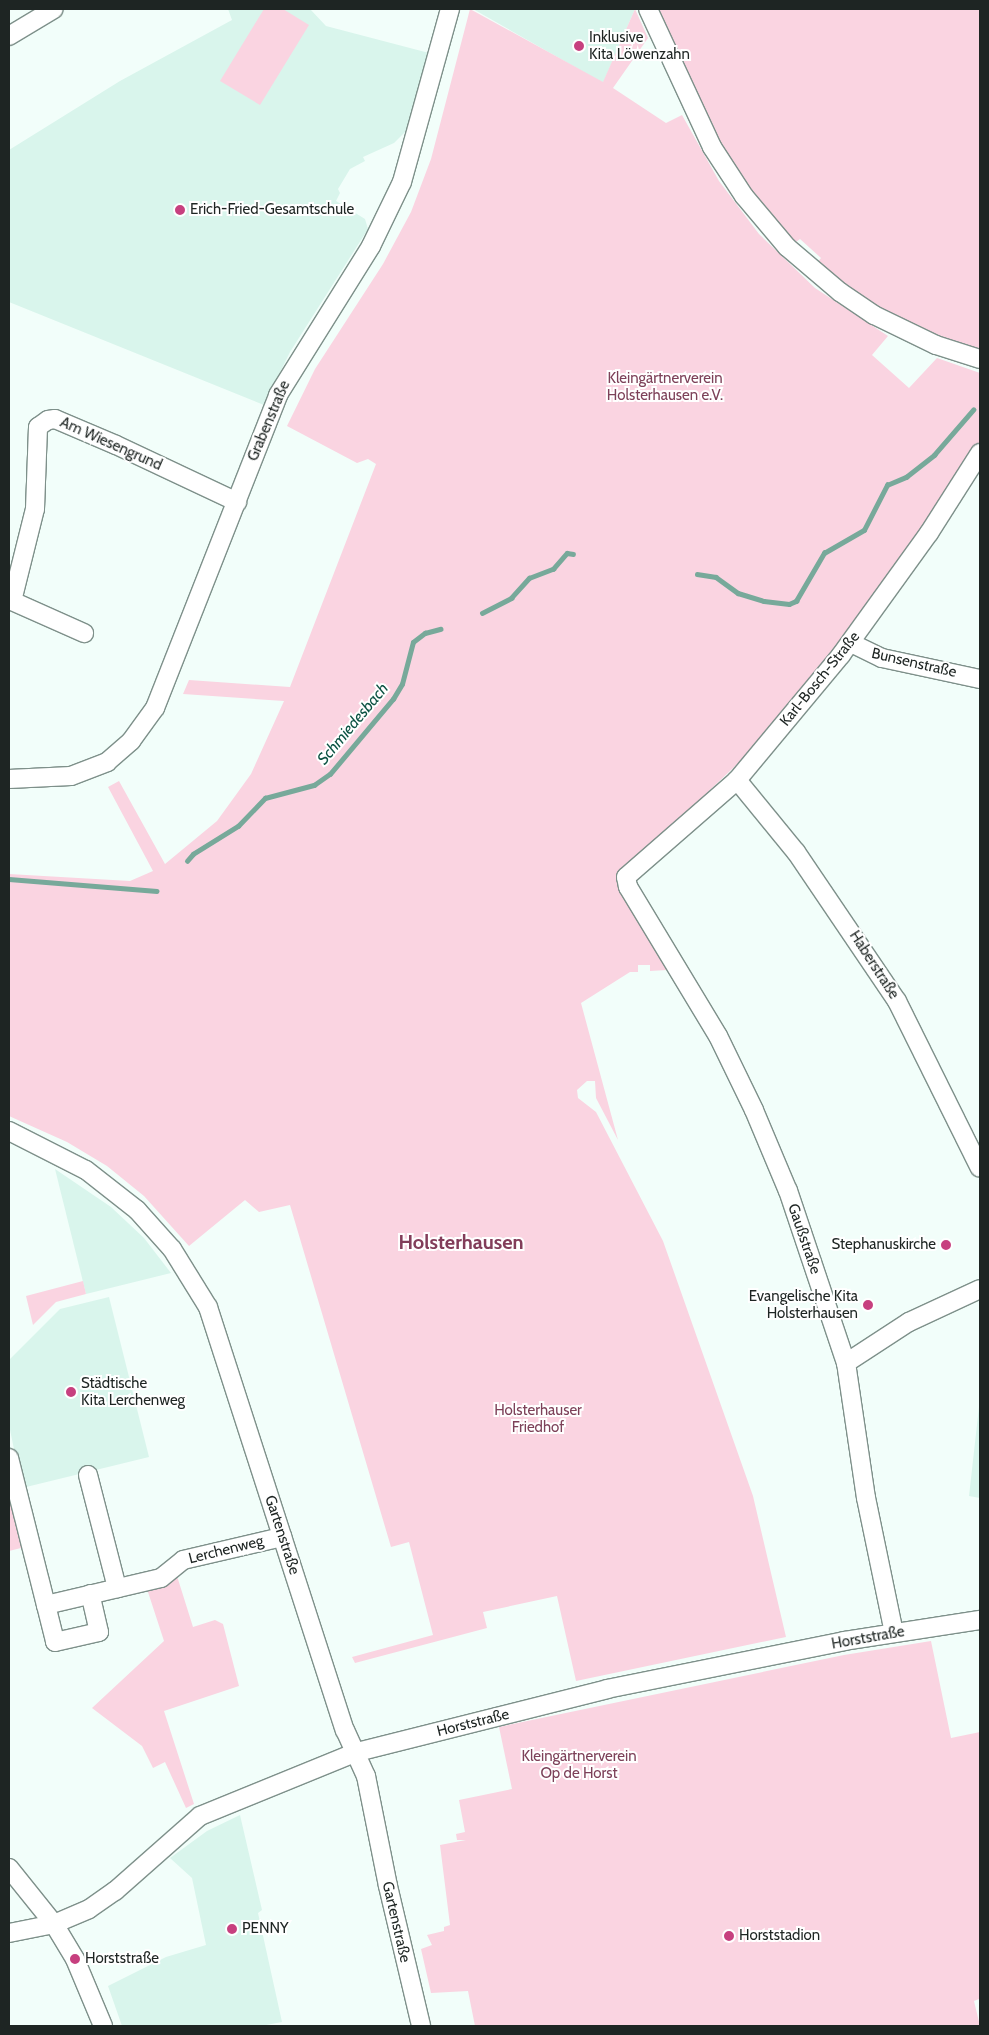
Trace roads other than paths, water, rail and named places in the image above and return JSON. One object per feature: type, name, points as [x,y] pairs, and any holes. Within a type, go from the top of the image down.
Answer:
[{"type":"street","points":[[9,36],[54,9]]},
{"type":"street","name":"Grabenstraße","points":[[9,779],[38,780],[71,776],[107,762],[141,729],[166,684],[290,373],[371,246],[398,193],[415,144],[450,9]]},
{"type":"street","points":[[648,9],[692,111],[712,147],[744,196],[787,246],[840,292],[874,315],[912,335],[980,359]]},
{"type":"street","name":"Am Wiesengrund","points":[[84,633],[10,601],[35,509],[38,427],[48,420],[55,419],[116,445],[237,502]]},
{"type":"street","name":"Karl-Bosch-Straße","points":[[626,877],[737,780],[851,642],[929,534],[980,453]]},
{"type":"street","name":"Bunsenstraße","points":[[851,642],[882,658],[980,679]]},
{"type":"street","name":"Haberstraße","points":[[737,780],[796,852],[893,994],[915,1032],[980,1168]]},
{"type":"street","name":"Gaußstraße","points":[[626,877],[628,887],[718,1036],[754,1110],[788,1191],[846,1363],[866,1498],[894,1633]]},
{"type":"street","name":"Gartenstraße","points":[[9,1131],[63,1156],[109,1186],[156,1229],[188,1272],[208,1307],[220,1339],[345,1730],[357,1752],[366,1776],[421,2026]]},
{"type":"street","points":[[846,1363],[909,1322],[980,1288]]},
{"type":"street","points":[[9,1458],[54,1642],[99,1632],[90,1594]]},
{"type":"street","points":[[88,1475],[117,1588]]},
{"type":"street","name":"Lerchenweg","points":[[46,1605],[161,1578],[183,1560],[282,1537]]},
{"type":"street","name":"Horststraße","points":[[9,1933],[54,1924],[90,1909],[116,1891],[200,1816],[357,1752],[608,1689],[894,1633],[980,1620]]},
{"type":"street","points":[[9,1868],[54,1924],[87,1984],[103,2026]]},
{"type":"waterway","name":"Schmiedesbach","points":[[697,574],[716,577],[738,593],[764,601],[789,604],[796,601],[824,553],[864,530],[887,485],[906,477],[934,455],[973,410]]},
{"type":"waterway","name":"Schmiedesbach","points":[[482,613],[511,598],[529,578],[553,569],[567,553],[573,554]]},
{"type":"waterway","name":"Schmiedesbach","points":[[187,861],[193,854],[238,826],[265,798],[314,785],[330,774],[393,699],[402,684],[413,642],[425,633],[440,629]]},
{"type":"waterway","name":"Schmiedesbach","points":[[9,879],[157,891]]},
{"type":"place","name":"Inklusive Kita Löwenzahn","points":[[579,46]]},
{"type":"place","name":"Erich-Fried-Gesamtschule","points":[[180,210]]},
{"type":"place","name":"Stephanuskirche","points":[[946,1245]]},
{"type":"place","name":"Evangelische Kita Holsterhausen","points":[[868,1305]]},
{"type":"place","name":"Städtische Kita Lerchenweg","points":[[71,1392]]},
{"type":"place","name":"PENNY","points":[[232,1929]]},
{"type":"place","name":"Horststadion","points":[[729,1936]]},
{"type":"place","name":"Horststraße","points":[[75,1959]]},
{"type":"district","name":"Holsterhausen","points":[[461,1242]]},
{"type":"park label","name":"Kleingärtnerverein Holsterhausen e.V.","points":[[665,386]]},
{"type":"park label","name":"Holsterhauser Friedhof","points":[[538,1418]]},
{"type":"park label","name":"Kleingärtnerverein Op de Horst","points":[[579,1764]]}]
